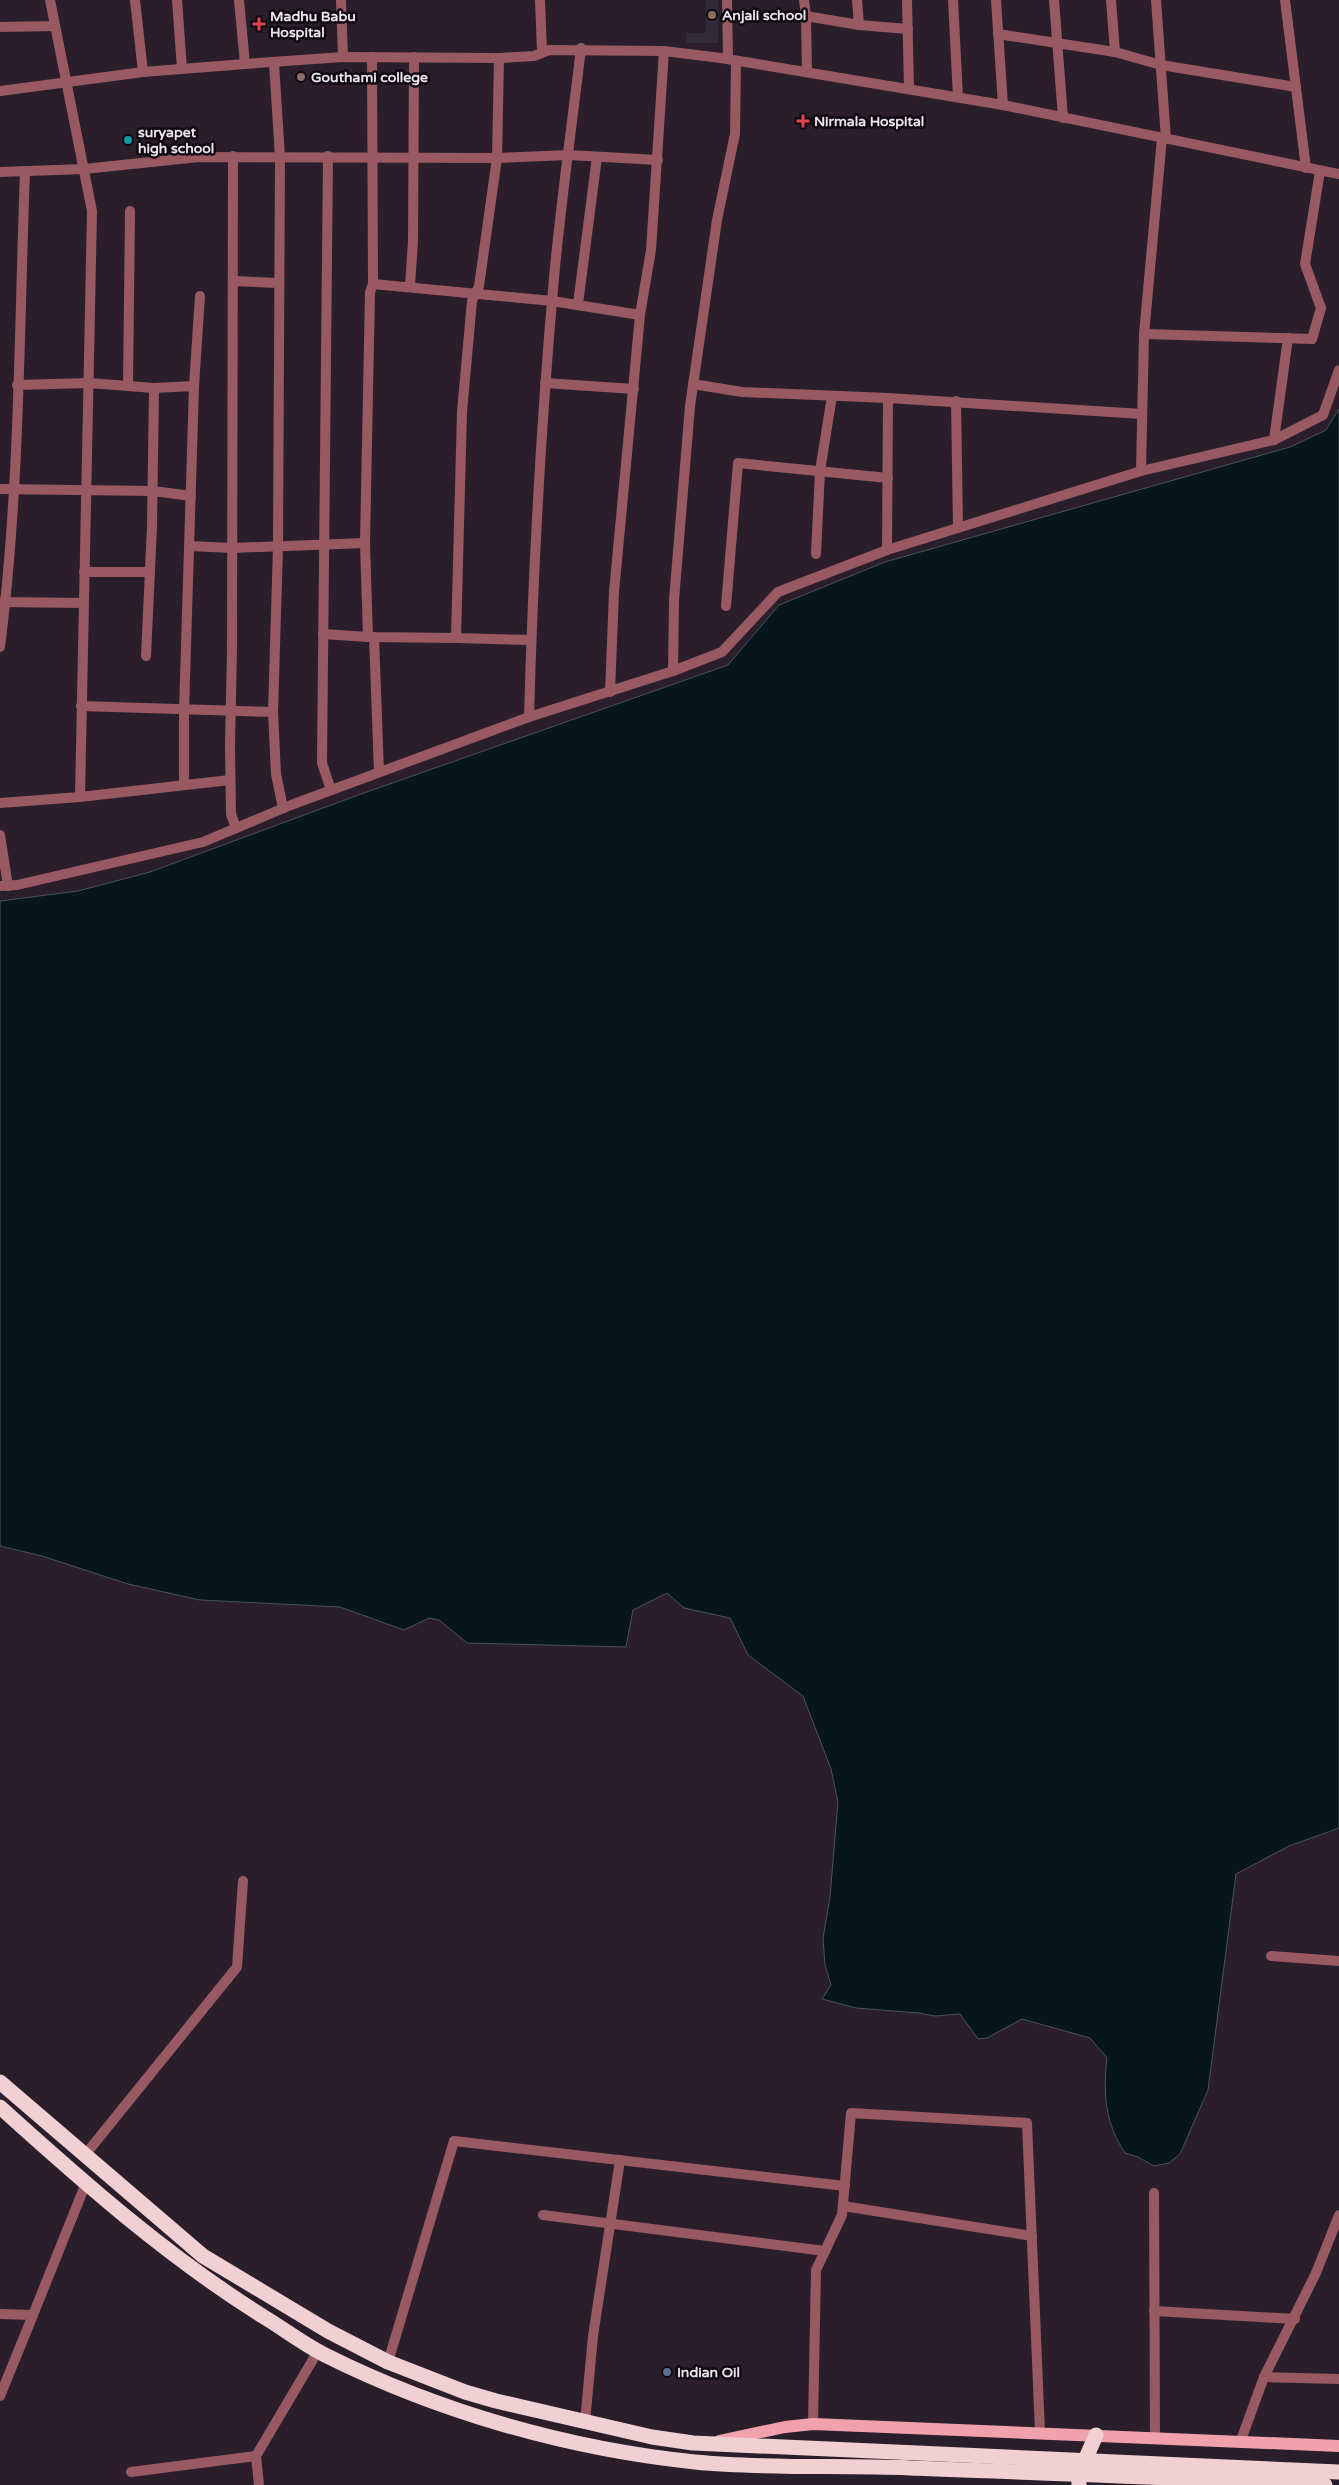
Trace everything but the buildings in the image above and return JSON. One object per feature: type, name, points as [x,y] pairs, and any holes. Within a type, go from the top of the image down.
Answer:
[{"type":"highway","points":[[0,2082],[203,2256],[328,2331],[388,2362],[464,2392],[652,2437],[693,2443],[1087,2459],[1339,2472]]},
{"type":"highway","points":[[0,2108],[126,2218],[224,2292],[318,2351],[388,2383],[469,2413],[556,2439],[649,2456],[739,2465],[849,2465],[983,2471],[1085,2480],[1254,2482],[1325,2485]]},
{"type":"highway","points":[[1085,2480],[1087,2459],[1096,2435]]},
{"type":"highway","points":[[983,2471],[1006,2475],[1032,2485]]},
{"type":"highway","points":[[1208,2485],[1254,2482]]},
{"type":"main road","points":[[693,2443],[719,2441],[785,2427],[813,2424],[1242,2440],[1339,2446]]},
{"type":"street","points":[[50,0],[92,211],[80,797]]},
{"type":"street","points":[[135,0],[143,72]]},
{"type":"street","points":[[177,0],[182,69]]},
{"type":"street","points":[[239,0],[245,64]]},
{"type":"street","points":[[341,0],[343,57]]},
{"type":"street","points":[[540,0],[542,51]]},
{"type":"street","points":[[673,671],[674,600],[693,384],[717,220],[735,134],[727,0]]},
{"type":"street","points":[[804,0],[807,72]]},
{"type":"street","points":[[857,0],[859,25]]},
{"type":"street","points":[[907,0],[909,88]]},
{"type":"street","points":[[953,0],[958,97]]},
{"type":"street","points":[[996,0],[1003,105]]},
{"type":"street","points":[[1054,0],[1063,118]]},
{"type":"street","points":[[1110,0],[1115,52]]},
{"type":"street","points":[[1141,471],[1144,334],[1164,138],[1156,0]]},
{"type":"street","points":[[1285,0],[1306,168]]},
{"type":"street","points":[[806,16],[859,25],[908,29]]},
{"type":"street","points":[[0,27],[55,26]]},
{"type":"street","points":[[998,34],[1115,52],[1161,65],[1296,87]]},
{"type":"street","points":[[529,717],[531,640],[552,300],[581,48]]},
{"type":"street","points":[[0,91],[143,72],[343,57],[500,58],[534,56],[542,51],[581,48],[664,51],[909,88],[1003,105],[1339,174]]},
{"type":"street","points":[[610,692],[614,592],[640,316],[651,250],[664,51]]},
{"type":"street","points":[[372,57],[373,284],[370,292],[366,543],[379,772]]},
{"type":"street","points":[[410,286],[413,241],[414,57]]},
{"type":"street","points":[[456,638],[462,412],[472,302],[479,286],[497,158],[500,58]]},
{"type":"street","points":[[274,63],[280,157],[278,546],[273,712],[276,774],[283,808]]},
{"type":"street","points":[[0,172],[84,170],[199,156],[497,158],[569,155],[658,160]]},
{"type":"street","points":[[233,156],[234,281],[230,780],[231,814],[236,828]]},
{"type":"street","points":[[328,156],[322,763],[332,790]]},
{"type":"street","points":[[578,304],[597,157]]},
{"type":"street","points":[[1144,334],[1312,339],[1320,308],[1305,264],[1320,170]]},
{"type":"street","points":[[0,647],[13,489],[25,171]]},
{"type":"street","points":[[128,386],[130,211]]},
{"type":"street","points":[[234,281],[279,283]]},
{"type":"street","points":[[373,284],[552,300],[640,316]]},
{"type":"street","points":[[184,785],[184,711],[194,386],[200,296]]},
{"type":"street","points":[[1274,440],[1288,338]]},
{"type":"street","points":[[0,836],[4,886],[203,842],[283,808],[529,717],[673,671],[722,652],[778,592],[887,550],[1141,471],[1274,440],[1323,415],[1339,370]]},
{"type":"street","points":[[17,385],[89,383],[154,388],[194,386]]},
{"type":"street","points":[[546,383],[634,389]]},
{"type":"street","points":[[693,384],[742,392],[888,398],[1142,414]]},
{"type":"street","points":[[146,656],[153,492],[154,388]]},
{"type":"street","points":[[816,554],[820,471],[832,396]]},
{"type":"street","points":[[887,550],[888,398]]},
{"type":"street","points":[[956,402],[958,528]]},
{"type":"street","points":[[726,606],[738,463],[888,478]]},
{"type":"street","points":[[0,489],[86,489],[191,496]]},
{"type":"street","points":[[190,546],[232,548],[366,543]]},
{"type":"street","points":[[84,572],[150,572]]},
{"type":"street","points":[[3,602],[84,603]]},
{"type":"street","points":[[323,634],[371,637],[531,640]]},
{"type":"street","points":[[81,706],[184,711],[230,710],[273,712]]},
{"type":"street","points":[[0,802],[80,797],[230,780]]},
{"type":"street","points":[[85,2155],[237,1967],[244,1881]]},
{"type":"street","points":[[1271,1956],[1339,1961]]},
{"type":"street","points":[[813,2424],[816,2270],[842,2215],[851,2112],[1027,2123],[1040,2432]]},
{"type":"street","points":[[388,2362],[454,2140],[845,2186]]},
{"type":"street","points":[[585,2422],[593,2336],[620,2160]]},
{"type":"street","points":[[0,2396],[86,2183]]},
{"type":"street","points":[[1154,2193],[1155,2438]]},
{"type":"street","points":[[843,2206],[1032,2236]]},
{"type":"street","points":[[543,2215],[825,2251]]},
{"type":"street","points":[[1242,2440],[1264,2376],[1294,2319],[1339,2215]]},
{"type":"street","points":[[1154,2311],[1294,2319]]},
{"type":"street","points":[[0,2314],[33,2315]]},
{"type":"street","points":[[258,2485],[256,2456],[318,2351]]},
{"type":"street","points":[[1264,2376],[1339,2379]]},
{"type":"street","points":[[131,2472],[256,2456]]},
{"type":"shaded area","name":"Anjali school","points":[[706,0],[718,0],[718,43],[686,43],[686,33],[706,33]]},
{"type":"shaded area","points":[[1339,409],[1339,1828],[1289,1846],[1236,1874],[1208,2090],[1180,2154],[1169,2163],[1154,2166],[1138,2157],[1125,2153],[1118,2142],[1107,2108],[1105,2084],[1107,2058],[1090,2038],[1022,2019],[987,2038],[978,2039],[960,2014],[935,2016],[856,2008],[822,1999],[831,1985],[825,1965],[823,1938],[830,1897],[838,1802],[831,1769],[803,1696],[748,1655],[730,1618],[684,1608],[667,1593],[633,1610],[626,1647],[467,1643],[439,1620],[429,1618],[404,1630],[340,1607],[200,1600],[128,1584],[42,1556],[0,1546],[0,901],[78,891],[150,872],[361,794],[728,665],[779,605],[885,562],[1290,447],[1326,430]]},
{"type":"place","name":"Anjali school","points":[[712,15]]},
{"type":"place","name":"Madhu Babu Hospital","points":[[259,24]]},
{"type":"place","name":"Gouthami college","points":[[301,77]]},
{"type":"place","name":"Nirmala Hospital","points":[[803,121]]},
{"type":"place","name":"suryapet high school","points":[[128,140]]},
{"type":"place","name":"Indian Oil","points":[[667,2372]]}]
